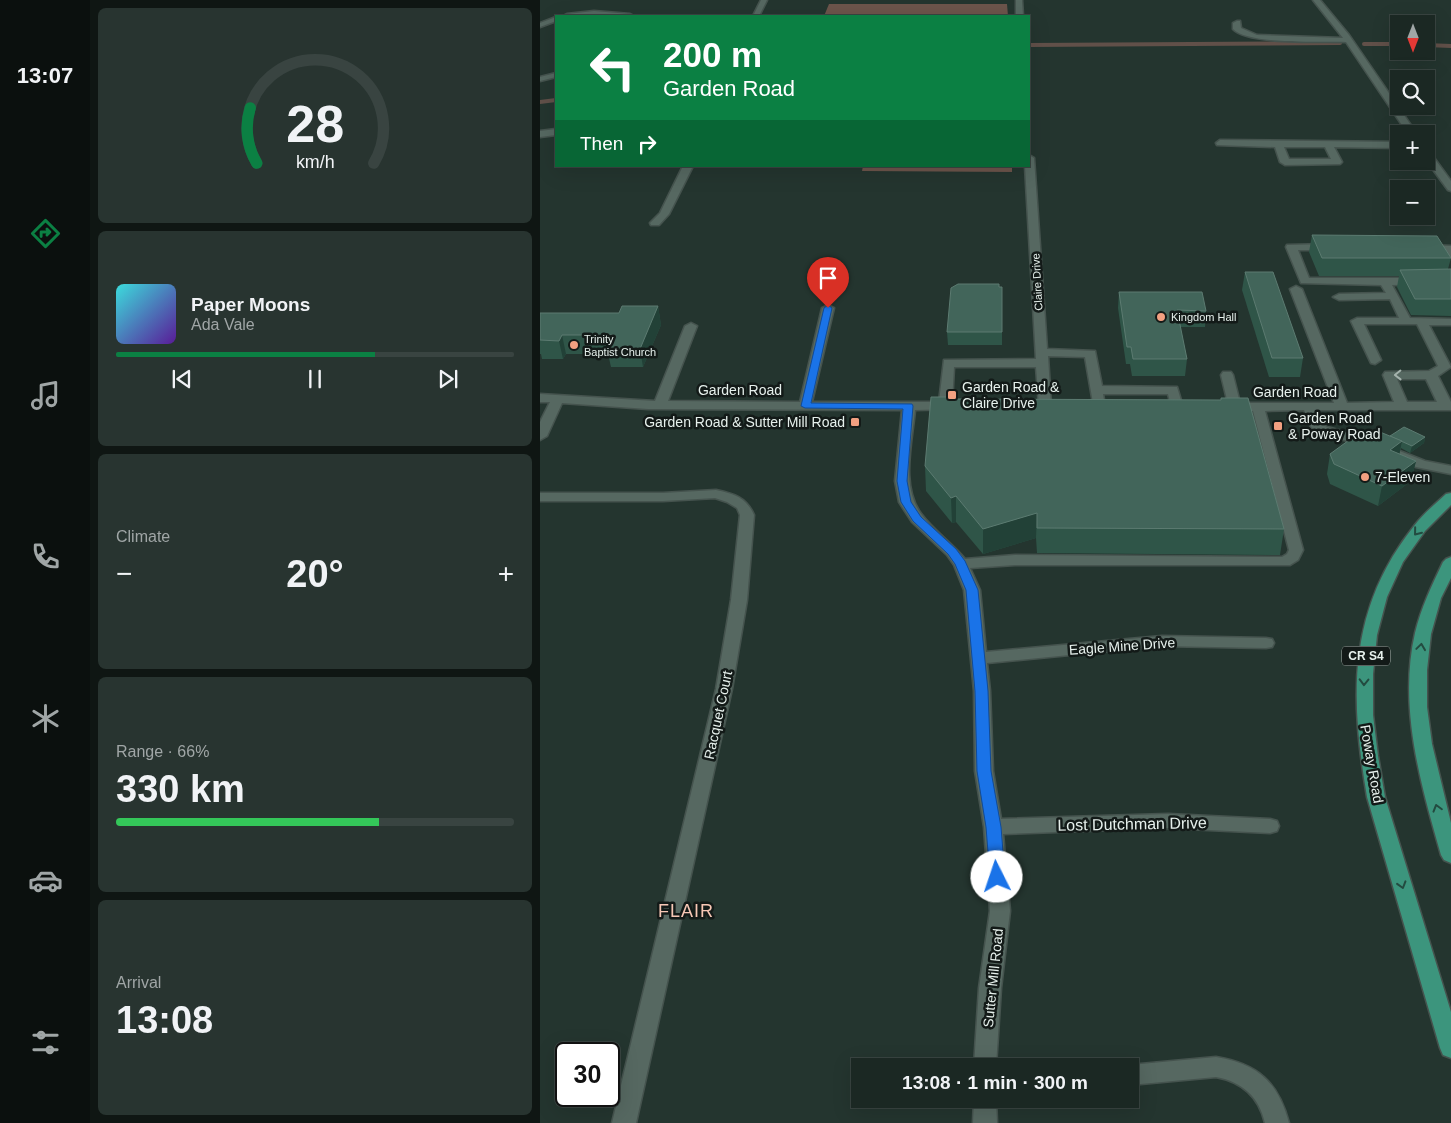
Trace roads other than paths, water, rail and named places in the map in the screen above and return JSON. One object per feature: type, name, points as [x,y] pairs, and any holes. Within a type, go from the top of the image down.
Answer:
[{"type":"main road","name":"Poway Road","points":[[1451,497],[1428,518],[1411,540],[1387,580],[1370,630],[1363,679],[1364,726],[1368,759],[1376,797],[1451,1048]]},
{"type":"main road","points":[[1451,562],[1442,576],[1426,618],[1418,675],[1419,715],[1424,753],[1451,854]]},
{"type":"street","points":[[756,15],[764,0]]},
{"type":"street","points":[[1019,0],[1020,15]]},
{"type":"street","points":[[1316,0],[1348,40],[1406,125]]},
{"type":"street","points":[[576,15],[594,13],[618,15]]},
{"type":"street","points":[[540,25],[555,19]]},
{"type":"street","points":[[1237,24],[1238,29],[1242,33],[1257,37],[1348,40]]},
{"type":"street","points":[[540,79],[555,75]]},
{"type":"street","points":[[540,134],[555,132]]},
{"type":"street","points":[[1220,143],[1390,145]]},
{"type":"street","points":[[1278,144],[1285,162],[1337,162],[1328,144]]},
{"type":"street","points":[[1435,166],[1451,188]]},
{"type":"street","points":[[655,223],[664,214],[688,167]]},
{"type":"street","name":"Claire Drive","points":[[1030,167],[1045,406]]},
{"type":"street","points":[[1340,247],[1291,247],[1305,281],[1451,281]]},
{"type":"street","points":[[1418,248],[1447,248],[1451,254]]},
{"type":"street","points":[[1384,282],[1394,296],[1406,321]]},
{"type":"street","points":[[1296,289],[1342,406]]},
{"type":"street","points":[[1339,297],[1394,296]]},
{"type":"street","points":[[805,406],[828,308]]},
{"type":"street","points":[[1375,360],[1357,321],[1451,322]]},
{"type":"street","points":[[1421,322],[1446,367],[1431,376]]},
{"type":"street","points":[[660,405],[691,326]]},
{"type":"street","points":[[945,406],[948,364],[1092,354],[1099,406]]},
{"type":"street","points":[[1227,375],[1234,407]]},
{"type":"street","points":[[1402,406],[1389,376],[1451,378]]},
{"type":"street","points":[[1431,376],[1448,406]]},
{"type":"street","points":[[1096,390],[1173,390],[1177,407]]},
{"type":"street","name":"Garden Road","points":[[540,398],[660,405],[965,406]]},
{"type":"street","points":[[540,436],[557,400]]},
{"type":"street","name":"Sutter Mill Road","points":[[908,406],[902,471],[904,497],[910,511],[952,552],[961,564],[972,590],[979,658],[984,771],[993,827],[1000,911],[990,988],[986,1058]]},
{"type":"street","name":"Garden Road","points":[[1215,407],[1448,406]]},
{"type":"street","points":[[961,564],[1015,560],[1285,562],[1293,557],[1296,550],[1258,407]]},
{"type":"street","points":[[1309,407],[1318,427],[1322,430],[1340,436],[1362,439],[1421,464],[1451,470]]},
{"type":"street","name":"Racquet Court","points":[[540,497],[663,497],[716,494],[732,499],[743,506],[747,515],[739,600],[724,689],[624,1123]]},
{"type":"street","name":"Eagle Mine Drive","points":[[979,658],[1162,641],[1266,643]]},
{"type":"street","name":"Lost Dutchman Drive","points":[[993,827],[1168,821],[1270,826]]},
{"type":"street","points":[[1139,1074],[1216,1067],[1230,1068],[1247,1075],[1263,1091],[1274,1110],[1277,1123]]},
{"type":"street","points":[[985,1108],[985,1123]]},
{"type":"waterway","points":[[1030,45],[1340,43]]},
{"type":"waterway","points":[[1364,44],[1390,44]]},
{"type":"waterway","points":[[1435,45],[1451,46]]},
{"type":"waterway","points":[[540,102],[555,100]]},
{"type":"place","name":"Kingdom Hall","points":[[1161,317]]},
{"type":"place","name":"Trinity Baptist Church","points":[[574,345]]},
{"type":"place","name":"Garden Road & Claire Drive","points":[[952,395]]},
{"type":"place","name":"Garden Road & Sutter Mill Road","points":[[855,422]]},
{"type":"place","name":"Garden Road & Poway Road","points":[[1278,426]]},
{"type":"place","name":"7-Eleven","points":[[1365,477]]},
{"type":"district","name":"FLAIR","points":[[686,911]]}]
